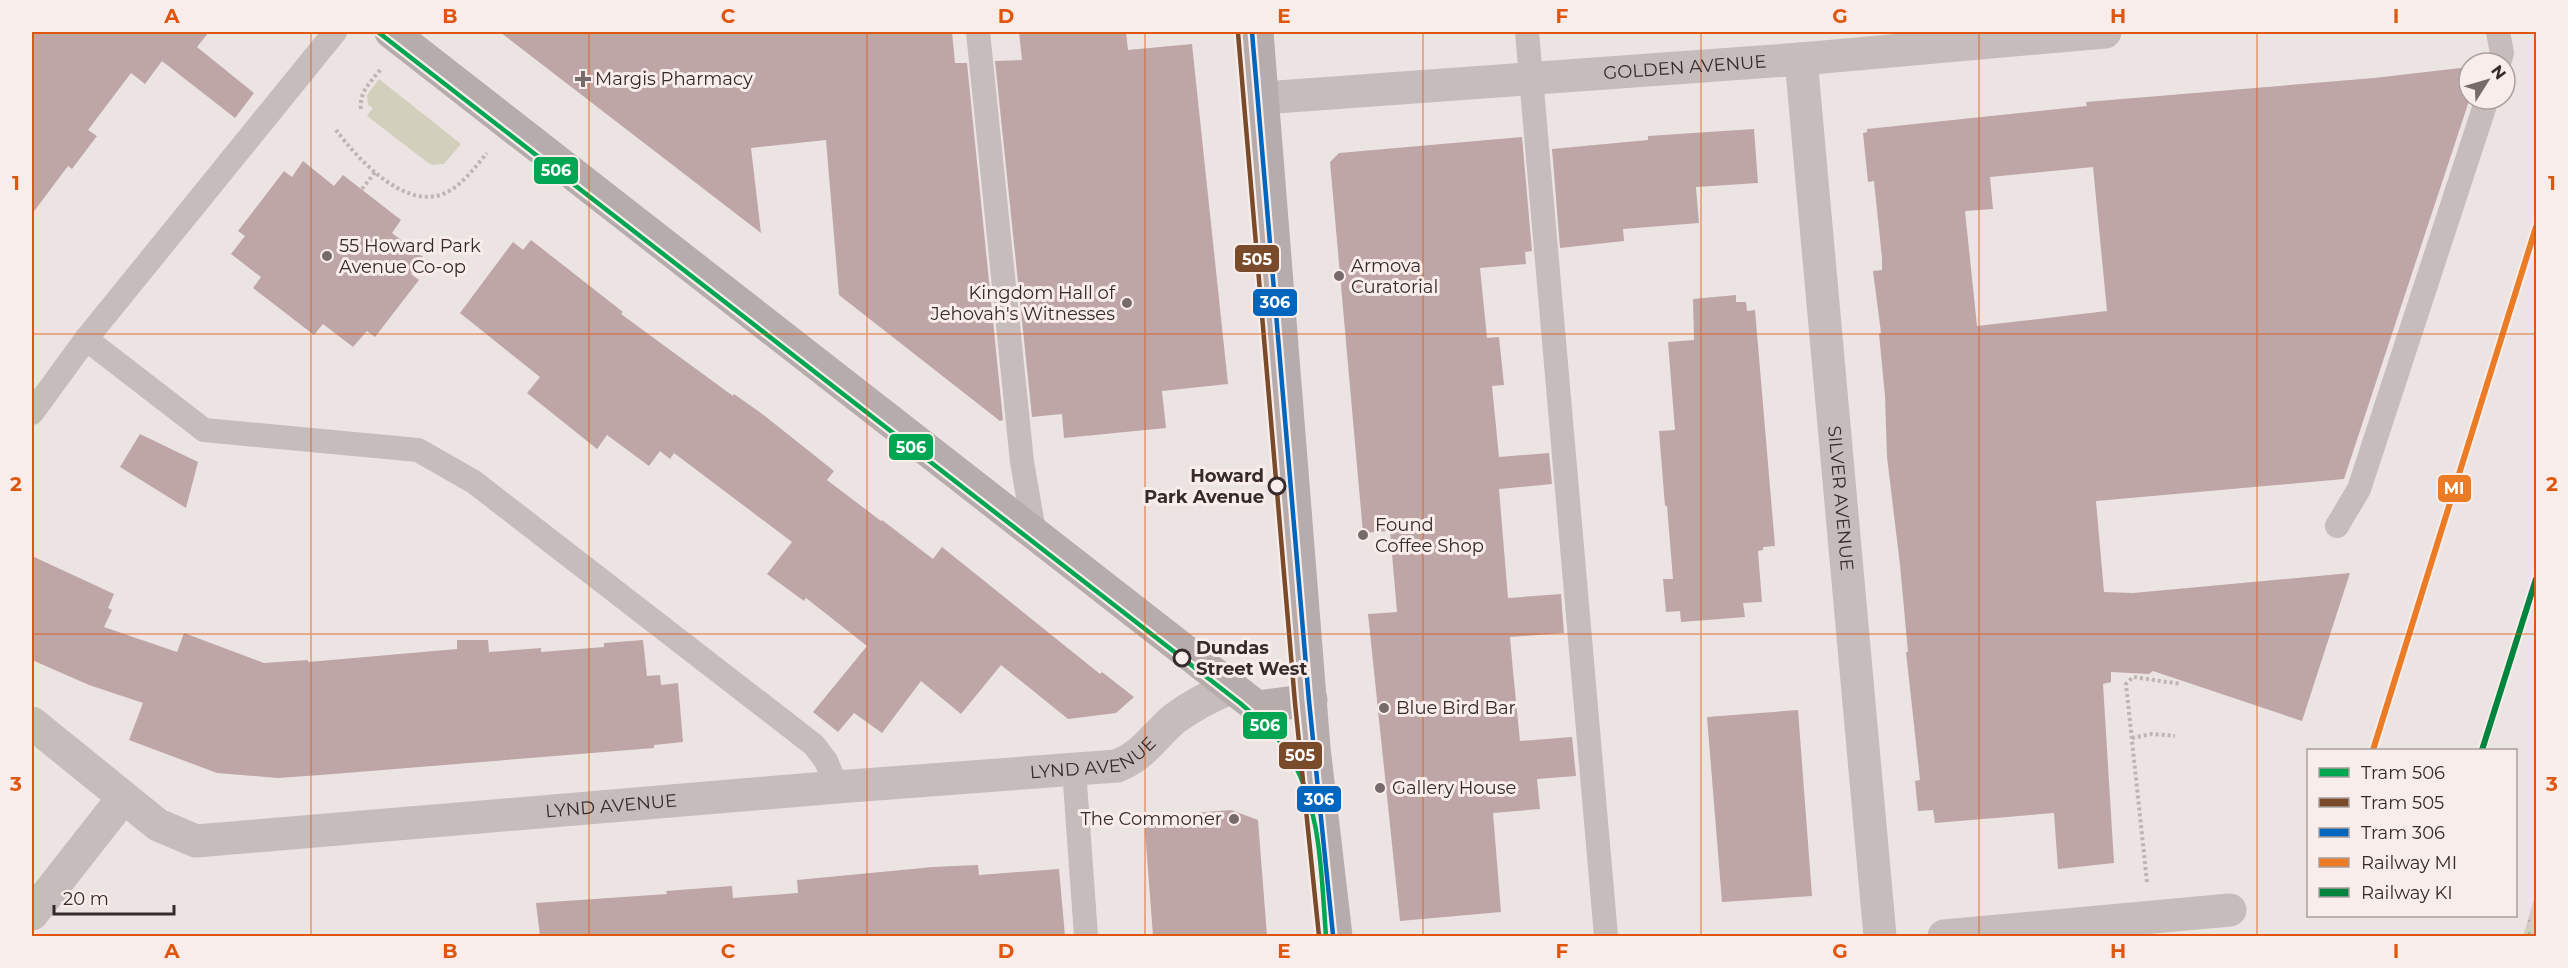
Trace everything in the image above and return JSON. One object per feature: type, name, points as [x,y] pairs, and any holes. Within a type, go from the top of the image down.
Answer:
[{"type":"street","points":[[392,32],[1257,707],[1311,700]]},
{"type":"street","points":[[1257,32],[1311,700],[1336,936]]},
{"type":"street","name":"GOLDEN AVENUE","points":[[1263,98],[1801,59],[2105,32]]},
{"type":"street","name":"SILVER AVENUE","points":[[1801,59],[1880,936]]},
{"type":"street","name":"LYND AVENUE","points":[[32,723],[158,825],[196,841],[1117,766],[1131,760],[1145,749],[1173,720],[1232,687]]},
{"type":"street","points":[[32,914],[123,798]]},
{"type":"street","points":[[1944,936],[2039,932],[2230,910]]},
{"type":"lane","points":[[32,413],[86,339],[335,32]]},
{"type":"lane","points":[[978,32],[1022,462],[1034,531]]},
{"type":"lane","points":[[1527,32],[1533,79],[1606,936]]},
{"type":"lane","points":[[2498,32],[2502,51]]},
{"type":"lane","points":[[2337,526],[2359,489],[2483,111]]},
{"type":"lane","points":[[86,339],[204,430],[418,450],[474,482],[814,745],[826,761],[837,787]]},
{"type":"lane","points":[[1074,769],[1086,936]]},
{"type":"path","points":[[361,109],[360,98],[363,91],[381,69]]},
{"type":"path","points":[[336,130],[347,147],[402,191],[426,198],[445,193],[462,181],[487,153]]},
{"type":"path","points":[[362,189],[376,171]]},
{"type":"path","points":[[2148,889],[2126,684],[2133,677],[2181,684]]},
{"type":"path","points":[[2132,738],[2152,734],[2175,736]]},
{"type":"shaded area","points":[[379,79],[461,144],[444,164],[432,165],[427,162],[367,116],[373,108],[368,105],[367,95]]},
{"type":"shaded area","points":[[2536,893],[2536,936],[2523,936]]},
{"type":"building","points":[[32,32],[209,32],[197,47],[254,93],[235,118],[162,61],[145,84],[131,73],[88,130],[97,136],[72,169],[68,166],[32,214]]},
{"type":"building","points":[[500,32],[952,32],[955,63],[967,63],[1003,420],[1000,421],[839,295],[826,140],[751,148],[761,233]]},
{"type":"building","points":[[1019,32],[1126,32],[1128,50],[1192,44],[1228,384],[1162,391],[1166,428],[1064,438],[1062,414],[1032,417],[995,61],[1022,60]]},
{"type":"building","points":[[2457,68],[2457,111],[2466,111],[2344,479],[2096,501],[2104,592],[2133,593],[2350,573],[2302,721],[2153,671],[2149,674],[2111,672],[2111,682],[2103,684],[2114,863],[2058,869],[2054,813],[1935,823],[1933,810],[1918,811],[1915,781],[1920,780],[1906,652],[1908,652],[1900,565],[1887,457],[1885,396],[1879,334],[1881,333],[1873,271],[1882,270],[1882,258],[1874,181],[1868,182],[1863,133],[1867,132],[1867,129],[2087,106],[2086,102],[2374,78]],"holes":[[[2093,167],[2107,311],[1977,326],[1965,211],[1993,209],[1990,177]]]},
{"type":"building","points":[[1754,129],[1758,183],[1696,187],[1699,223],[1623,229],[1624,241],[1560,248],[1552,149],[1648,140],[1648,136]]},
{"type":"building","points":[[1522,137],[1532,251],[1525,252],[1526,264],[1480,268],[1487,338],[1499,337],[1504,385],[1492,386],[1499,457],[1549,453],[1552,484],[1499,489],[1508,598],[1561,594],[1564,633],[1510,637],[1520,741],[1572,737],[1576,776],[1537,779],[1540,809],[1493,813],[1501,912],[1400,921],[1368,614],[1397,612],[1390,531],[1363,533],[1330,162],[1339,153]]},
{"type":"building","name":"55 Howard Park Avenue Co-op","points":[[303,161],[334,186],[343,175],[401,220],[392,233],[423,257],[411,274],[419,280],[375,337],[367,331],[353,347],[323,324],[314,335],[253,288],[261,277],[231,254],[245,236],[238,231],[284,171],[292,177]]},
{"type":"building","points":[[531,240],[623,312],[621,314],[733,396],[734,394],[761,413],[834,471],[827,480],[881,521],[933,559],[942,547],[1100,674],[1102,672],[1134,697],[1116,713],[1068,719],[1001,665],[961,714],[921,681],[882,733],[854,713],[838,732],[813,712],[867,646],[806,598],[804,601],[767,574],[792,542],[674,453],[670,459],[660,451],[649,466],[607,435],[597,449],[527,393],[540,377],[460,313],[513,242],[523,250]]},
{"type":"building","points":[[1736,295],[1736,302],[1746,302],[1747,311],[1755,310],[1775,546],[1763,547],[1763,550],[1758,551],[1762,602],[1743,603],[1745,617],[1681,622],[1680,611],[1666,612],[1663,579],[1673,579],[1659,431],[1675,430],[1668,342],[1694,340],[1693,299]]},
{"type":"building","points":[[140,434],[198,462],[186,508],[120,467]]},
{"type":"building","points":[[32,556],[114,594],[108,608],[112,610],[104,627],[177,652],[184,633],[264,663],[308,660],[308,662],[457,649],[457,640],[488,640],[489,652],[541,648],[541,652],[604,647],[604,643],[643,640],[647,676],[660,675],[661,685],[678,683],[683,742],[654,745],[654,748],[278,778],[217,773],[129,740],[143,703],[89,685],[32,660]]},
{"type":"building","points":[[1798,710],[1812,896],[1722,902],[1707,717]]},
{"type":"building","points":[[1231,810],[1258,820],[1267,936],[1153,936],[1144,817]]},
{"type":"building","points":[[978,865],[979,875],[1059,869],[1065,936],[540,936],[536,903],[667,894],[666,891],[732,886],[733,898],[798,893],[797,880]]},
{"type":"tram line","name":"506","points":[[378,32],[1240,703],[1266,726],[1288,753],[1308,795],[1321,865],[1326,936]]},
{"type":"tram line","name":"306","points":[[1252,32],[1309,701],[1333,935]]},
{"type":"tram line","name":"505","points":[[1238,33],[1295,703],[1319,936]]},
{"type":"rail line","name":"MI","points":[[2373,749],[2536,227]]},
{"type":"rail line","name":"KI","points":[[2482,749],[2536,579]]},
{"type":"place","name":"Margis Pharmacy","points":[[583,79]]},
{"type":"place","name":"55 Howard Park Avenue Co-op","points":[[327,256]]},
{"type":"place","name":"Armova Curatorial","points":[[1339,276]]},
{"type":"place","name":"Kingdom Hall of Jehovah's Witnesses","points":[[1127,303]]},
{"type":"place","name":"Howard Park Avenue","points":[[1277,486]]},
{"type":"place","name":"Found Coffee Shop","points":[[1363,535]]},
{"type":"place","name":"Dundas Street West","points":[[1182,658]]},
{"type":"place","name":"Blue Bird Bar","points":[[1384,708]]},
{"type":"place","name":"Gallery House","points":[[1380,788]]},
{"type":"place","name":"The Commoner","points":[[1234,819]]}]
